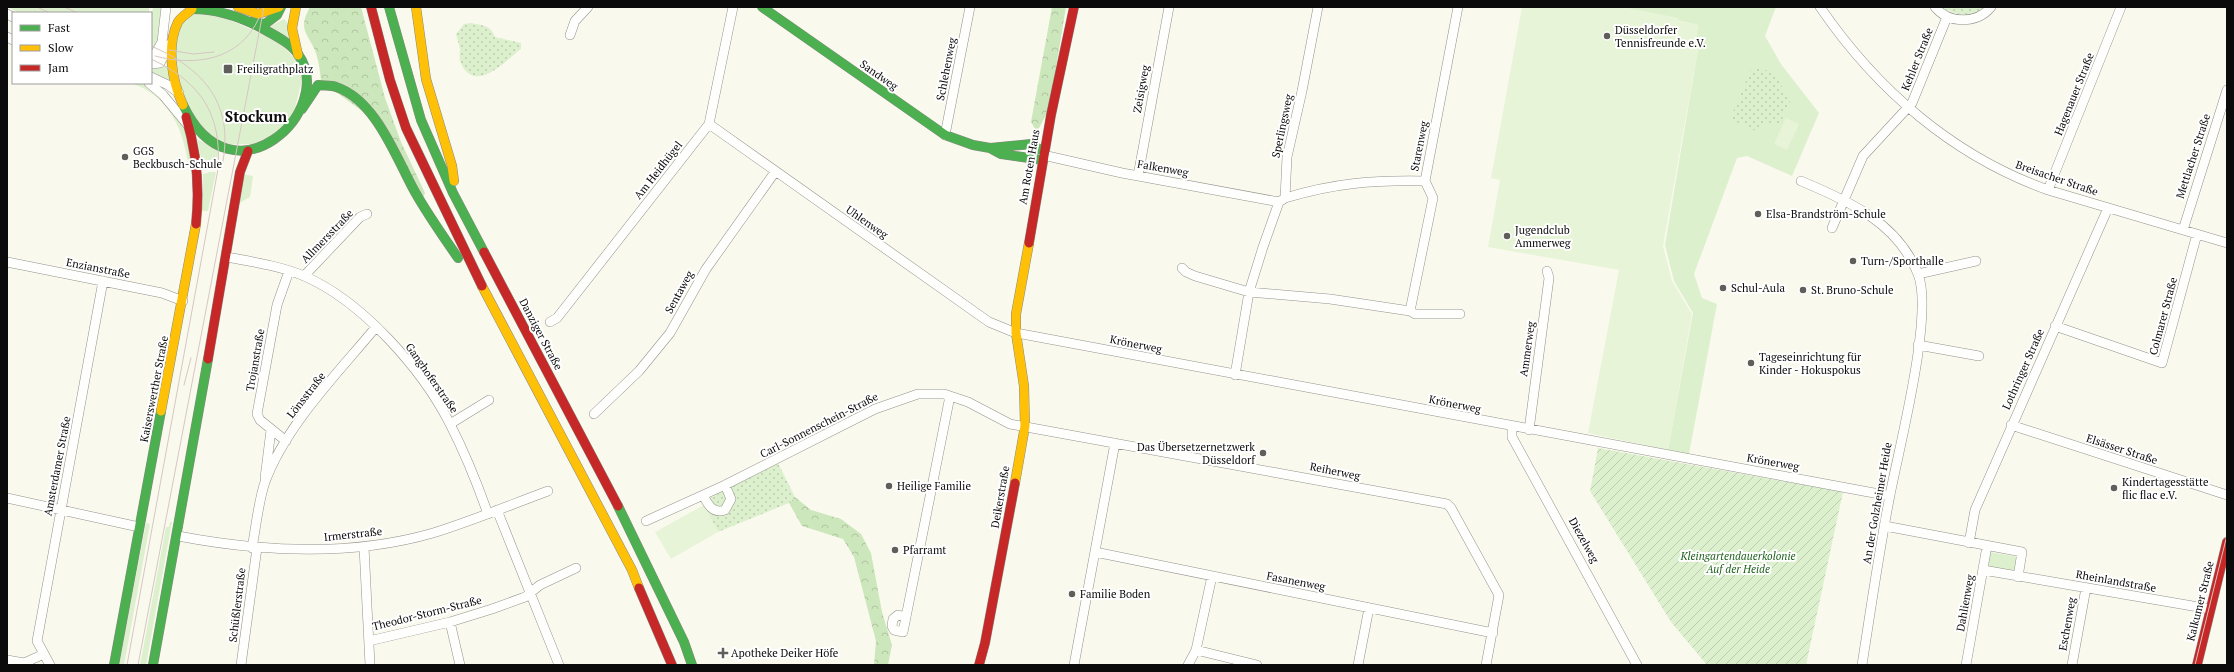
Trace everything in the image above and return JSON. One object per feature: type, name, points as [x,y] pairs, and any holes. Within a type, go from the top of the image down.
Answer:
[{"type":"main road","points":[[178,7],[176,24],[172,37],[172,60],[179,92],[186,117],[214,147],[232,152],[248,151],[278,138],[288,130],[311,93],[318,85],[333,86],[360,102],[380,125],[408,181],[440,232],[462,264],[477,277]]},
{"type":"main road","points":[[228,7],[245,21],[279,39],[298,55]]},
{"type":"main road","points":[[238,7],[258,14],[280,7]]},
{"type":"main road","points":[[176,24],[181,16],[187,11],[196,9],[245,21],[265,24],[277,15],[280,7]]},
{"type":"main road","points":[[296,7],[292,28],[305,77],[302,109]]},
{"type":"main road","points":[[371,7],[388,73],[406,128],[451,227],[632,570],[672,665]]},
{"type":"main road","name":"Danziger Straße","points":[[389,7],[420,120],[452,193],[611,491],[684,642],[692,665]]},
{"type":"main road","points":[[416,7],[424,69],[432,102],[456,175],[452,193]]},
{"type":"main road","name":"Sandweg","points":[[762,7],[945,135],[973,145],[990,148],[1031,144]]},
{"type":"main road","name":"Am Roten Haus","points":[[1016,333],[1016,314],[1043,156],[1074,7]]},
{"type":"main road","points":[[1043,156],[1031,144],[1037,138],[1044,120],[1051,115]]},
{"type":"main road","name":"Kaiserswerther Straße","points":[[114,665],[183,301],[199,201],[197,149],[186,117]]},
{"type":"main road","name":"Sandweg","points":[[990,148],[1001,154],[1043,156]]},
{"type":"main road","points":[[153,665],[178,536],[227,257],[240,172],[248,151]]},
{"type":"main road","name":"Deikerstraße","points":[[979,665],[985,643],[1025,426],[1024,386],[1016,333]]},
{"type":"main road","name":"Kalkumer Straße","points":[[2197,665],[2227,542]]},
{"type":"main road","points":[[684,642],[698,665]]},
{"type":"street","points":[[152,61],[162,42],[166,7]]},
{"type":"street","points":[[570,35],[575,21],[588,7]]},
{"type":"street","name":"Am Heidhügel","points":[[550,322],[556,318],[709,124],[733,7]]},
{"type":"street","name":"Schlehenweg","points":[[945,135],[970,7]]},
{"type":"street","name":"Zeisigweg","points":[[1138,176],[1169,7]]},
{"type":"street","name":"Sperlingsweg","points":[[1235,375],[1249,292],[1262,247],[1282,200],[1287,157],[1302,91],[1318,7]]},
{"type":"street","name":"Starenweg","points":[[1410,311],[1433,198],[1425,181],[1458,7]]},
{"type":"street","name":"Breisacher Straße","points":[[1820,7],[1863,64],[1907,108],[1973,156],[2026,182],[2048,190],[2227,243]]},
{"type":"street","points":[[1935,7],[1948,17],[1969,20],[1979,16],[1991,7]]},
{"type":"street","name":"Hagenauer Straße","points":[[2048,190],[2121,7]]},
{"type":"street","name":"Kehler Straße","points":[[1907,108],[1912,103],[1948,17]]},
{"type":"street","points":[[152,63],[156,65],[164,59],[172,37]]},
{"type":"street","points":[[152,77],[179,92]]},
{"type":"street","points":[[150,84],[163,95],[190,128]]},
{"type":"street","name":"Mettlacher Straße","points":[[2182,230],[2227,90]]},
{"type":"street","points":[[1832,228],[1863,156],[1907,108]]},
{"type":"street","name":"Uhlenweg","points":[[709,124],[989,322],[1016,333]]},
{"type":"street","name":"Falkenweg","points":[[1043,156],[1138,176],[1282,200],[1334,185],[1380,180],[1425,181]]},
{"type":"street","name":"Sentaweg","points":[[594,414],[639,371],[670,333],[706,269],[775,172]]},
{"type":"street","name":"An der Golzheimer Heide","points":[[1801,181],[1844,199],[1876,220],[1897,238],[1918,274],[1923,305],[1918,345],[1890,496],[1862,665]]},
{"type":"street","name":"Lothringer Straße","points":[[1969,543],[1975,510],[2108,208]]},
{"type":"street","name":"Allmersstraße","points":[[304,276],[355,222],[367,214]]},
{"type":"street","name":"Colmarer Straße","points":[[2055,326],[2162,363],[2197,234]]},
{"type":"street","name":"Ganghoferstraße","points":[[227,257],[289,271],[304,276],[353,307],[376,327],[397,348],[416,373],[450,424],[468,462],[488,514]]},
{"type":"street","points":[[1918,274],[1976,261]]},
{"type":"street","name":"Enzianstraße","points":[[7,262],[162,292],[183,301]]},
{"type":"street","points":[[1182,268],[1186,272],[1195,276],[1249,292],[1330,299],[1410,311],[1415,314],[1460,314]]},
{"type":"street","name":"Trojanstraße","points":[[286,441],[260,420],[257,414],[277,305],[289,271]]},
{"type":"street","name":"Ammerweg","points":[[1529,430],[1549,278],[1547,272]]},
{"type":"street","name":"Amsterdamer Straße","points":[[50,665],[37,641],[103,281]]},
{"type":"street","name":"Lönsstraße","points":[[265,484],[286,441],[309,408],[376,327]]},
{"type":"street","name":"Krönerweg","points":[[1016,333],[1512,427],[1890,496]]},
{"type":"street","points":[[1918,345],[1979,356]]},
{"type":"street","name":"Carl-Sonnenschein-Straße","points":[[646,521],[725,485],[886,404],[924,393],[938,392],[950,396],[1010,424],[1025,426]]},
{"type":"street","points":[[906,617],[950,396]]},
{"type":"street","points":[[450,424],[489,400]]},
{"type":"street","name":"Reiherweg","points":[[1025,426],[1446,504],[1451,508],[1499,595],[1493,633]]},
{"type":"street","name":"Elsässer Straße","points":[[2011,426],[2227,495]]},
{"type":"street","name":"Diezelweg","points":[[1512,427],[1512,437],[1637,665]]},
{"type":"street","name":"Lönsstraße","points":[[254,548],[265,484],[265,469],[271,430]]},
{"type":"street","points":[[1074,665],[1115,443]]},
{"type":"street","points":[[703,495],[712,509],[721,512],[725,510],[731,499],[725,485]]},
{"type":"street","name":"Irmerstraße","points":[[178,536],[254,548],[317,550],[364,547],[432,533],[548,491]]},
{"type":"street","points":[[7,498],[139,527]]},
{"type":"street","points":[[497,510],[559,665]]},
{"type":"street","points":[[1885,526],[2022,552],[2018,577]]},
{"type":"street","name":"Dahlienweg","points":[[1966,665],[1987,546]]},
{"type":"street","points":[[364,547],[370,665]]},
{"type":"street","name":"Schüßlerstraße","points":[[241,665],[254,548]]},
{"type":"street","name":"Fasanenweg","points":[[1095,552],[1493,633]]},
{"type":"street","name":"Theodor-Storm-Straße","points":[[369,640],[450,622],[525,597],[540,585],[576,568]]},
{"type":"street","name":"Rheinlandstraße","points":[[1983,570],[2210,608]]},
{"type":"street","points":[[1188,665],[1196,650],[1212,576]]},
{"type":"street","name":"Eschenweg","points":[[2072,665],[2086,588]]},
{"type":"street","points":[[1358,665],[1370,608]]},
{"type":"street","points":[[450,622],[460,665]]},
{"type":"street","points":[[1486,665],[1493,633]]},
{"type":"street","points":[[1196,650],[1257,665]]},
{"type":"street","points":[[7,660],[24,663],[44,654]]},
{"type":"green space","points":[[7,7],[149,7],[149,12],[18,12]]},
{"type":"green space","points":[[153,7],[164,7],[161,37],[152,55]]},
{"type":"green space","points":[[310,7],[361,7],[385,98],[401,142],[425,193],[423,197],[381,125],[321,81],[316,53],[304,27],[304,21]]},
{"type":"green space","points":[[1052,7],[1066,7],[1049,109],[1037,132],[1031,122]]},
{"type":"green space","points":[[1522,7],[1623,7],[1678,18],[1679,21],[1698,25],[1694,47],[1698,49],[1663,246],[1672,281],[1692,314],[1668,450],[1588,433],[1619,270],[1488,247],[1500,180],[1491,178]]},
{"type":"green space","points":[[1621,7],[1776,7],[1765,36],[1781,64],[1819,113],[1792,176],[1747,156],[1737,158],[1694,274],[1702,298],[1717,304],[1689,454],[1668,450],[1693,313],[1674,281],[1665,245],[1698,49],[1694,48],[1698,25]]},
{"type":"green space","points":[[1941,7],[1984,7],[1974,13],[1957,14]]},
{"type":"green space","name":"Freiligrathplatz","points":[[189,14],[216,14],[278,41],[297,61],[302,80],[292,120],[261,144],[215,145],[184,101],[175,52],[181,22]]},
{"type":"green space","points":[[284,19],[289,24],[290,38],[267,28]]},
{"type":"green space","points":[[470,23],[482,25],[488,28],[495,37],[521,43],[521,49],[498,68],[481,76],[473,76],[466,71],[460,61],[460,49],[456,34],[464,24]]},
{"type":"green space","points":[[163,65],[170,69],[172,83],[152,76],[152,70]]},
{"type":"green space","points":[[1752,67],[1774,72],[1790,101],[1779,126],[1768,122],[1758,132],[1730,119]]},
{"type":"green space","points":[[132,84],[147,84],[175,112],[186,133],[193,168],[189,169],[183,141],[173,116],[165,105],[144,89]]},
{"type":"green space","points":[[1786,118],[1799,124],[1787,150],[1774,144]]},
{"type":"green space","points":[[197,139],[218,150],[217,167],[203,168]]},
{"type":"green space","points":[[216,172],[208,211],[202,211],[203,174]]},
{"type":"green space","points":[[242,174],[253,176],[250,197],[238,204]]},
{"type":"green space","name":"Kleingartendauerkolonie Auf der Heide","points":[[1598,448],[1843,492],[1806,665],[1707,665],[1671,622],[1590,491]]},
{"type":"green space","points":[[778,463],[795,497],[789,503],[718,532],[702,502]]},
{"type":"green space","points":[[795,497],[811,510],[841,519],[861,534],[871,553],[882,612],[892,645],[888,665],[874,665],[876,641],[854,557],[843,539],[802,526],[789,503]]},
{"type":"green space","points":[[704,505],[718,532],[671,559],[655,532]]},
{"type":"green space","points":[[170,522],[172,522],[146,665],[140,665],[166,527],[169,527]]},
{"type":"green space","points":[[146,523],[150,524],[124,665],[119,665]]},
{"type":"green space","points":[[1990,552],[2018,557],[2016,572],[1988,567]]},
{"type":"tram line","points":[[37,7],[48,12]]},
{"type":"tram line","points":[[64,7],[76,12]]},
{"type":"tram line","points":[[138,665],[264,7]]},
{"type":"tram line","points":[[155,56],[186,61],[215,57],[229,51],[240,43],[251,32],[259,18]]},
{"type":"tram line","points":[[152,46],[170,55],[187,66],[201,78],[212,92],[219,107],[224,125],[225,144],[222,166]]},
{"type":"tram line","points":[[169,50],[193,54],[214,52]]},
{"type":"tram line","points":[[127,665],[218,169],[216,132],[212,116],[205,102],[195,89],[183,78],[152,60]]},
{"type":"tram line","points":[[184,385],[191,358]]},
{"type":"tram line","points":[[2195,665],[2227,535]]},
{"type":"traffic: fast","points":[[251,22],[265,24],[277,15],[281,7]]},
{"type":"traffic: fast","points":[[389,7],[421,120],[453,193],[484,252]]},
{"type":"traffic: fast","points":[[762,7],[945,135],[973,145],[990,148],[1001,154],[1043,160]]},
{"type":"traffic: fast","points":[[183,105],[204,135],[227,149],[251,149],[274,140],[292,122],[304,100],[307,77],[295,50],[276,36],[258,26],[231,15],[202,9],[192,9]]},
{"type":"traffic: fast","points":[[302,109],[318,85],[336,87],[350,94],[363,104],[374,117],[392,147],[420,201],[458,258]]},
{"type":"traffic: fast","points":[[990,148],[1031,144],[1044,152]]},
{"type":"traffic: fast","points":[[153,665],[208,359]]},
{"type":"traffic: fast","points":[[114,665],[161,411]]},
{"type":"traffic: fast","points":[[618,506],[684,642],[692,665]]},
{"type":"traffic: slow","points":[[238,7],[258,14],[279,7]]},
{"type":"traffic: slow","points":[[296,7],[292,28],[298,55]]},
{"type":"traffic: slow","points":[[416,7],[426,79],[452,166],[454,181]]},
{"type":"traffic: slow","points":[[183,105],[173,75],[171,52],[174,31],[178,22],[192,9]]},
{"type":"traffic: slow","points":[[161,411],[196,224]]},
{"type":"traffic: slow","points":[[1015,483],[1025,426],[1024,386],[1016,333],[1016,314],[1029,243]]},
{"type":"traffic: slow","points":[[482,286],[632,570],[639,588]]},
{"type":"traffic: jam","points":[[371,7],[390,80],[406,128],[482,286]]},
{"type":"traffic: jam","points":[[1029,243],[1051,115],[1074,7]]},
{"type":"traffic: jam","points":[[186,117],[193,144],[197,170],[198,196],[196,224]]},
{"type":"traffic: jam","points":[[208,359],[240,172],[248,151]]},
{"type":"traffic: jam","points":[[484,252],[618,506]]},
{"type":"traffic: jam","points":[[979,665],[985,643],[1015,483]]},
{"type":"traffic: jam","points":[[2197,665],[2227,542]]},
{"type":"traffic: jam","points":[[639,588],[672,665]]},
{"type":"place","name":"Düsseldorfer Tennisfreunde e.V.","points":[[1607,36]]},
{"type":"place","name":"Freiligrathplatz","points":[[228,69]]},
{"type":"place","name":"GGS Beckbusch-Schule","points":[[125,157]]},
{"type":"place","name":"Elsa-Brandström-Schule","points":[[1758,214]]},
{"type":"place","name":"Jugendclub Ammerweg","points":[[1507,236]]},
{"type":"place","name":"Turn-/Sporthalle","points":[[1853,261]]},
{"type":"place","name":"Schul-Aula","points":[[1723,288]]},
{"type":"place","name":"St. Bruno-Schule","points":[[1803,290]]},
{"type":"place","name":"Tageseinrichtung für Kinder - Hokuspokus","points":[[1751,363]]},
{"type":"place","name":"Das Übersetzernetzwerk Düsseldorf","points":[[1263,453]]},
{"type":"place","name":"Heilige Familie","points":[[889,486]]},
{"type":"place","name":"Kindertagesstätte flic flac e.V.","points":[[2114,488]]},
{"type":"place","name":"Pfarramt","points":[[895,550]]},
{"type":"place","name":"Familie Boden","points":[[1072,594]]},
{"type":"place","name":"Apotheke Deiker Höfe","points":[[723,653]]},
{"type":"district","name":"Stockum","points":[[256,116]]}]
